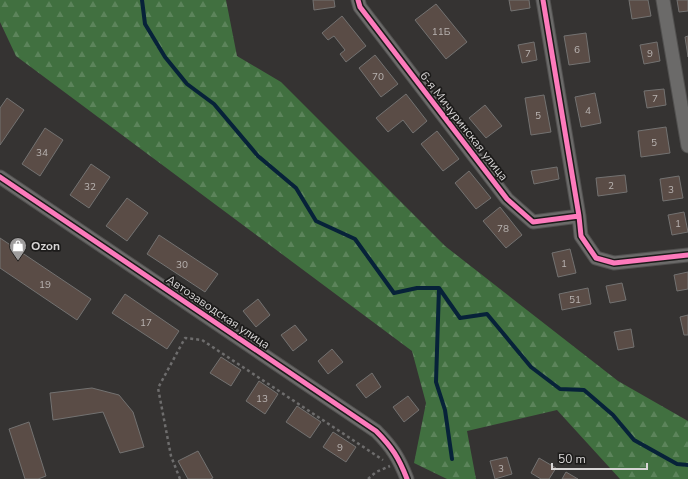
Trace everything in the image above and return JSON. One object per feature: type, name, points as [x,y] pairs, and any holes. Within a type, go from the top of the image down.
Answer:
[{"type":"street","name":"6-я Мичуринская улица","points":[[358,0],[360,7],[507,199],[533,222],[579,216]]},
{"type":"street","points":[[543,0],[579,216],[581,236],[596,258],[614,263],[688,255]]},
{"type":"street","points":[[663,0],[688,146]]},
{"type":"street","name":"Автозаводская улица","points":[[0,177],[376,431],[391,446],[407,479]]},
{"type":"path","points":[[180,479],[171,456],[158,388],[185,338],[202,340],[377,455],[390,466],[376,472],[368,479]]},
{"type":"green space","points":[[0,0],[226,0],[237,56],[281,82],[445,246],[618,381],[688,421],[688,479],[620,479],[557,410],[467,431],[476,479],[447,479],[414,463],[426,403],[412,351],[16,56],[0,22]]},
{"type":"building","points":[[313,0],[334,0],[335,7],[314,10]]},
{"type":"building","points":[[509,0],[529,0],[530,8],[511,11]]},
{"type":"building","points":[[629,0],[648,0],[651,16],[632,19]]},
{"type":"building","points":[[677,0],[688,0],[688,11],[679,12]]},
{"type":"building","points":[[436,4],[467,42],[446,59],[415,20]]},
{"type":"building","points":[[342,16],[366,46],[346,62],[340,54],[345,50],[334,36],[328,40],[322,33]]},
{"type":"building","points":[[586,33],[590,62],[569,65],[564,36]]},
{"type":"building","points":[[688,36],[688,57],[685,37]]},
{"type":"building","points":[[534,42],[537,60],[522,63],[518,45]]},
{"type":"building","points":[[657,42],[660,61],[644,64],[640,45]]},
{"type":"building","points":[[375,55],[398,84],[381,97],[359,68]]},
{"type":"building","points":[[664,89],[666,105],[647,108],[644,91]]},
{"type":"building","points":[[595,93],[601,123],[581,127],[575,97]]},
{"type":"building","points":[[406,94],[427,121],[413,133],[403,120],[388,132],[376,118]]},
{"type":"building","points":[[544,95],[551,132],[531,135],[525,98]]},
{"type":"building","points":[[7,98],[24,110],[0,145],[0,108]]},
{"type":"building","points":[[485,105],[502,126],[486,138],[469,118]]},
{"type":"building","points":[[666,127],[670,153],[641,157],[638,131]]},
{"type":"building","points":[[45,128],[63,140],[40,176],[22,164]]},
{"type":"building","points":[[437,131],[459,159],[443,171],[421,144]]},
{"type":"building","points":[[91,164],[110,177],[89,208],[70,195]]},
{"type":"building","points":[[557,167],[559,179],[534,184],[531,171]]},
{"type":"building","points":[[469,171],[491,198],[476,209],[455,183]]},
{"type":"building","points":[[625,175],[627,192],[598,196],[596,178]]},
{"type":"building","points":[[679,176],[683,198],[663,201],[660,179]]},
{"type":"building","points":[[127,198],[148,213],[127,241],[106,226]]},
{"type":"building","points":[[500,207],[522,235],[506,248],[483,221]]},
{"type":"building","points":[[684,212],[688,232],[672,235],[668,215]]},
{"type":"building","points":[[159,235],[218,274],[205,292],[147,254]]},
{"type":"building","points":[[0,238],[91,299],[77,320],[0,268]]},
{"type":"building","points":[[570,249],[576,273],[558,277],[552,253]]},
{"type":"building","points":[[688,272],[688,289],[677,291],[674,275]]},
{"type":"building","points":[[622,283],[626,300],[610,303],[606,286]]},
{"type":"building","points":[[588,288],[591,304],[562,310],[559,294]]},
{"type":"building","points":[[125,294],[179,331],[167,349],[112,313]]},
{"type":"building","points":[[258,299],[270,315],[256,327],[243,311]]},
{"type":"building","points":[[688,315],[688,335],[684,335],[680,317]]},
{"type":"building","points":[[295,325],[307,340],[293,351],[281,335]]},
{"type":"building","points":[[631,329],[634,347],[618,350],[614,332]]},
{"type":"building","points":[[332,349],[343,362],[328,374],[318,361]]},
{"type":"building","points":[[221,357],[241,370],[231,386],[210,373]]},
{"type":"building","points":[[372,373],[381,387],[366,398],[356,385]]},
{"type":"building","points":[[259,381],[278,394],[265,414],[246,401]]},
{"type":"building","points":[[92,388],[119,395],[133,412],[144,447],[120,453],[103,412],[53,420],[50,393]]},
{"type":"building","points":[[408,396],[419,410],[404,422],[393,407]]},
{"type":"building","points":[[297,406],[321,422],[310,438],[286,422]]},
{"type":"building","points":[[29,422],[46,476],[38,479],[25,479],[9,429]]},
{"type":"building","points":[[333,432],[356,447],[346,462],[323,447]]},
{"type":"building","points":[[198,451],[213,478],[188,479],[178,461]]},
{"type":"building","points":[[507,457],[512,474],[495,479],[490,461]]},
{"type":"building","points":[[539,458],[556,468],[549,479],[541,479],[531,473]]},
{"type":"building","points":[[566,472],[578,479],[562,479]]},
{"type":"waterway","points":[[142,0],[145,24],[165,57],[187,84],[214,104],[258,156],[296,188],[316,221],[355,239],[394,293],[417,288],[439,288],[460,318],[487,314],[531,367],[560,389],[584,390],[613,415],[634,440],[677,464],[688,465]]},
{"type":"waterway","points":[[439,288],[436,382],[445,410],[452,459]]},
{"type":"cycle path","points":[[358,0],[360,7],[507,199],[533,222],[579,216]]},
{"type":"cycle path","points":[[543,0],[579,216],[581,236],[596,258],[614,263],[688,255]]},
{"type":"cycle path","points":[[0,177],[376,431],[394,453],[407,479]]},
{"type":"place","name":"Ozon","points":[[18,261]]}]
